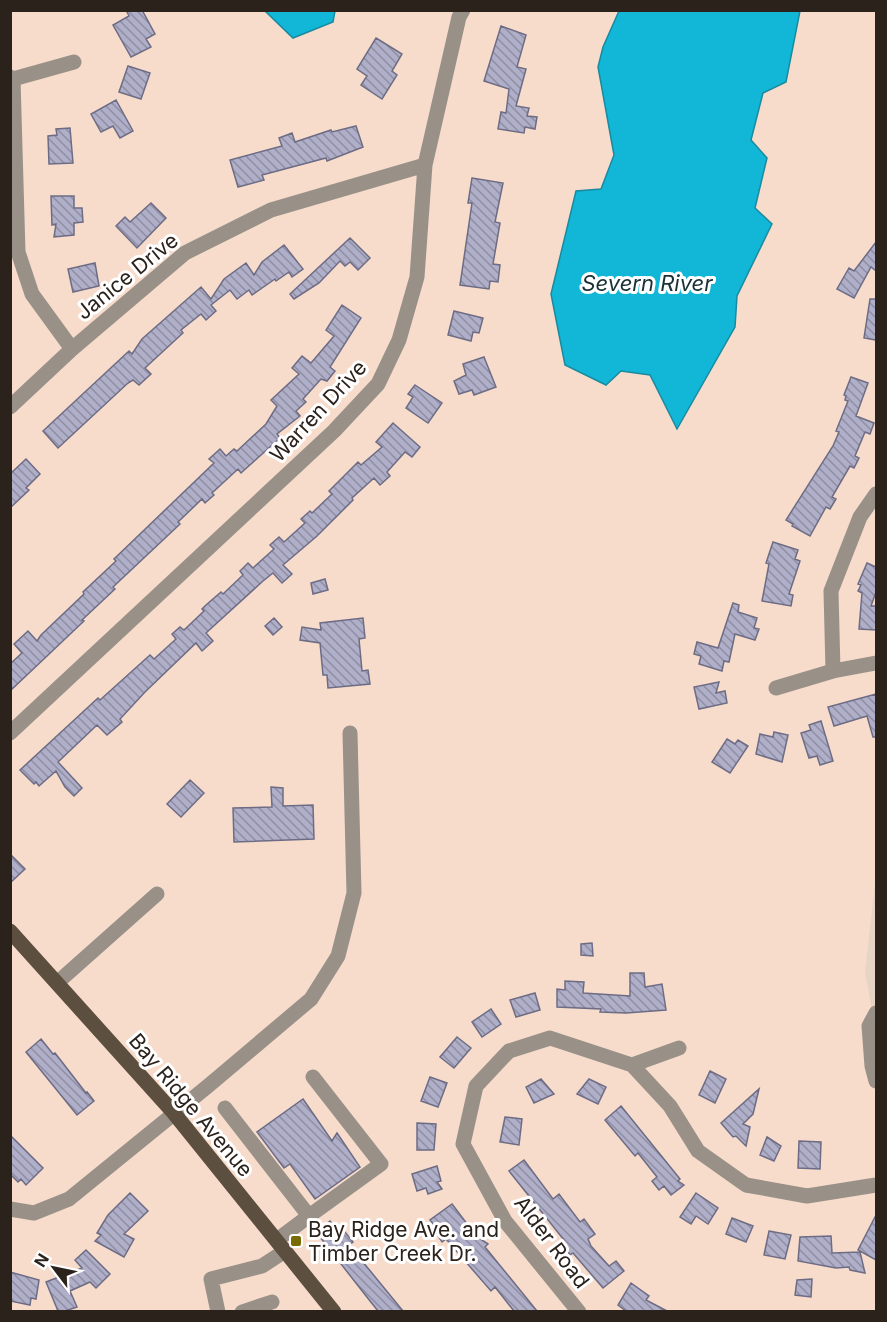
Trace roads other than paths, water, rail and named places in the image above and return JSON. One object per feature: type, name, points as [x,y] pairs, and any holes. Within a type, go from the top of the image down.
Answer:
[{"type":"main road","name":"Bay Ridge Avenue","points":[[10,932],[58,982],[173,1112],[334,1311]]},
{"type":"street","name":"Warren Drive","points":[[10,733],[334,431],[378,384],[399,340],[417,277],[425,165],[459,17],[463,10]]},
{"type":"street","points":[[72,349],[32,294],[18,252],[12,78],[74,62]]},
{"type":"street","name":"Janice Drive","points":[[10,407],[72,349],[185,253],[272,210],[425,165]]},
{"type":"street","points":[[833,671],[831,591],[860,517],[876,494]]},
{"type":"street","points":[[776,687],[833,671],[876,663]]},
{"type":"street","points":[[10,1209],[34,1213],[69,1199],[311,999],[338,956],[354,893],[351,733]]},
{"type":"street","points":[[58,982],[157,894]]},
{"type":"street","points":[[876,1013],[869,1026],[872,1066],[876,1081]]},
{"type":"street","name":"Alder Road","points":[[579,1311],[505,1221],[463,1144],[476,1086],[509,1051],[550,1038],[632,1065]]},
{"type":"street","points":[[680,1048],[632,1065],[670,1106],[698,1151],[746,1185],[807,1196],[876,1185]]},
{"type":"street","points":[[218,1311],[211,1279],[262,1266],[309,1216],[381,1164],[313,1077]]},
{"type":"street","points":[[225,1108],[309,1216]]},
{"type":"street","points":[[242,1311],[272,1302]]},
{"type":"water","points":[[265,11],[335,11],[333,22],[293,38]]},
{"type":"water","name":"Severn River","points":[[619,11],[800,11],[786,82],[763,93],[751,140],[767,158],[755,208],[772,224],[737,296],[735,327],[677,429],[650,375],[621,371],[606,385],[565,365],[551,294],[576,191],[601,189],[614,155],[598,67],[603,47]]},
{"type":"place","name":"Bay Ridge Ave. and Timber Creek Dr.","points":[[296,1241]]}]
